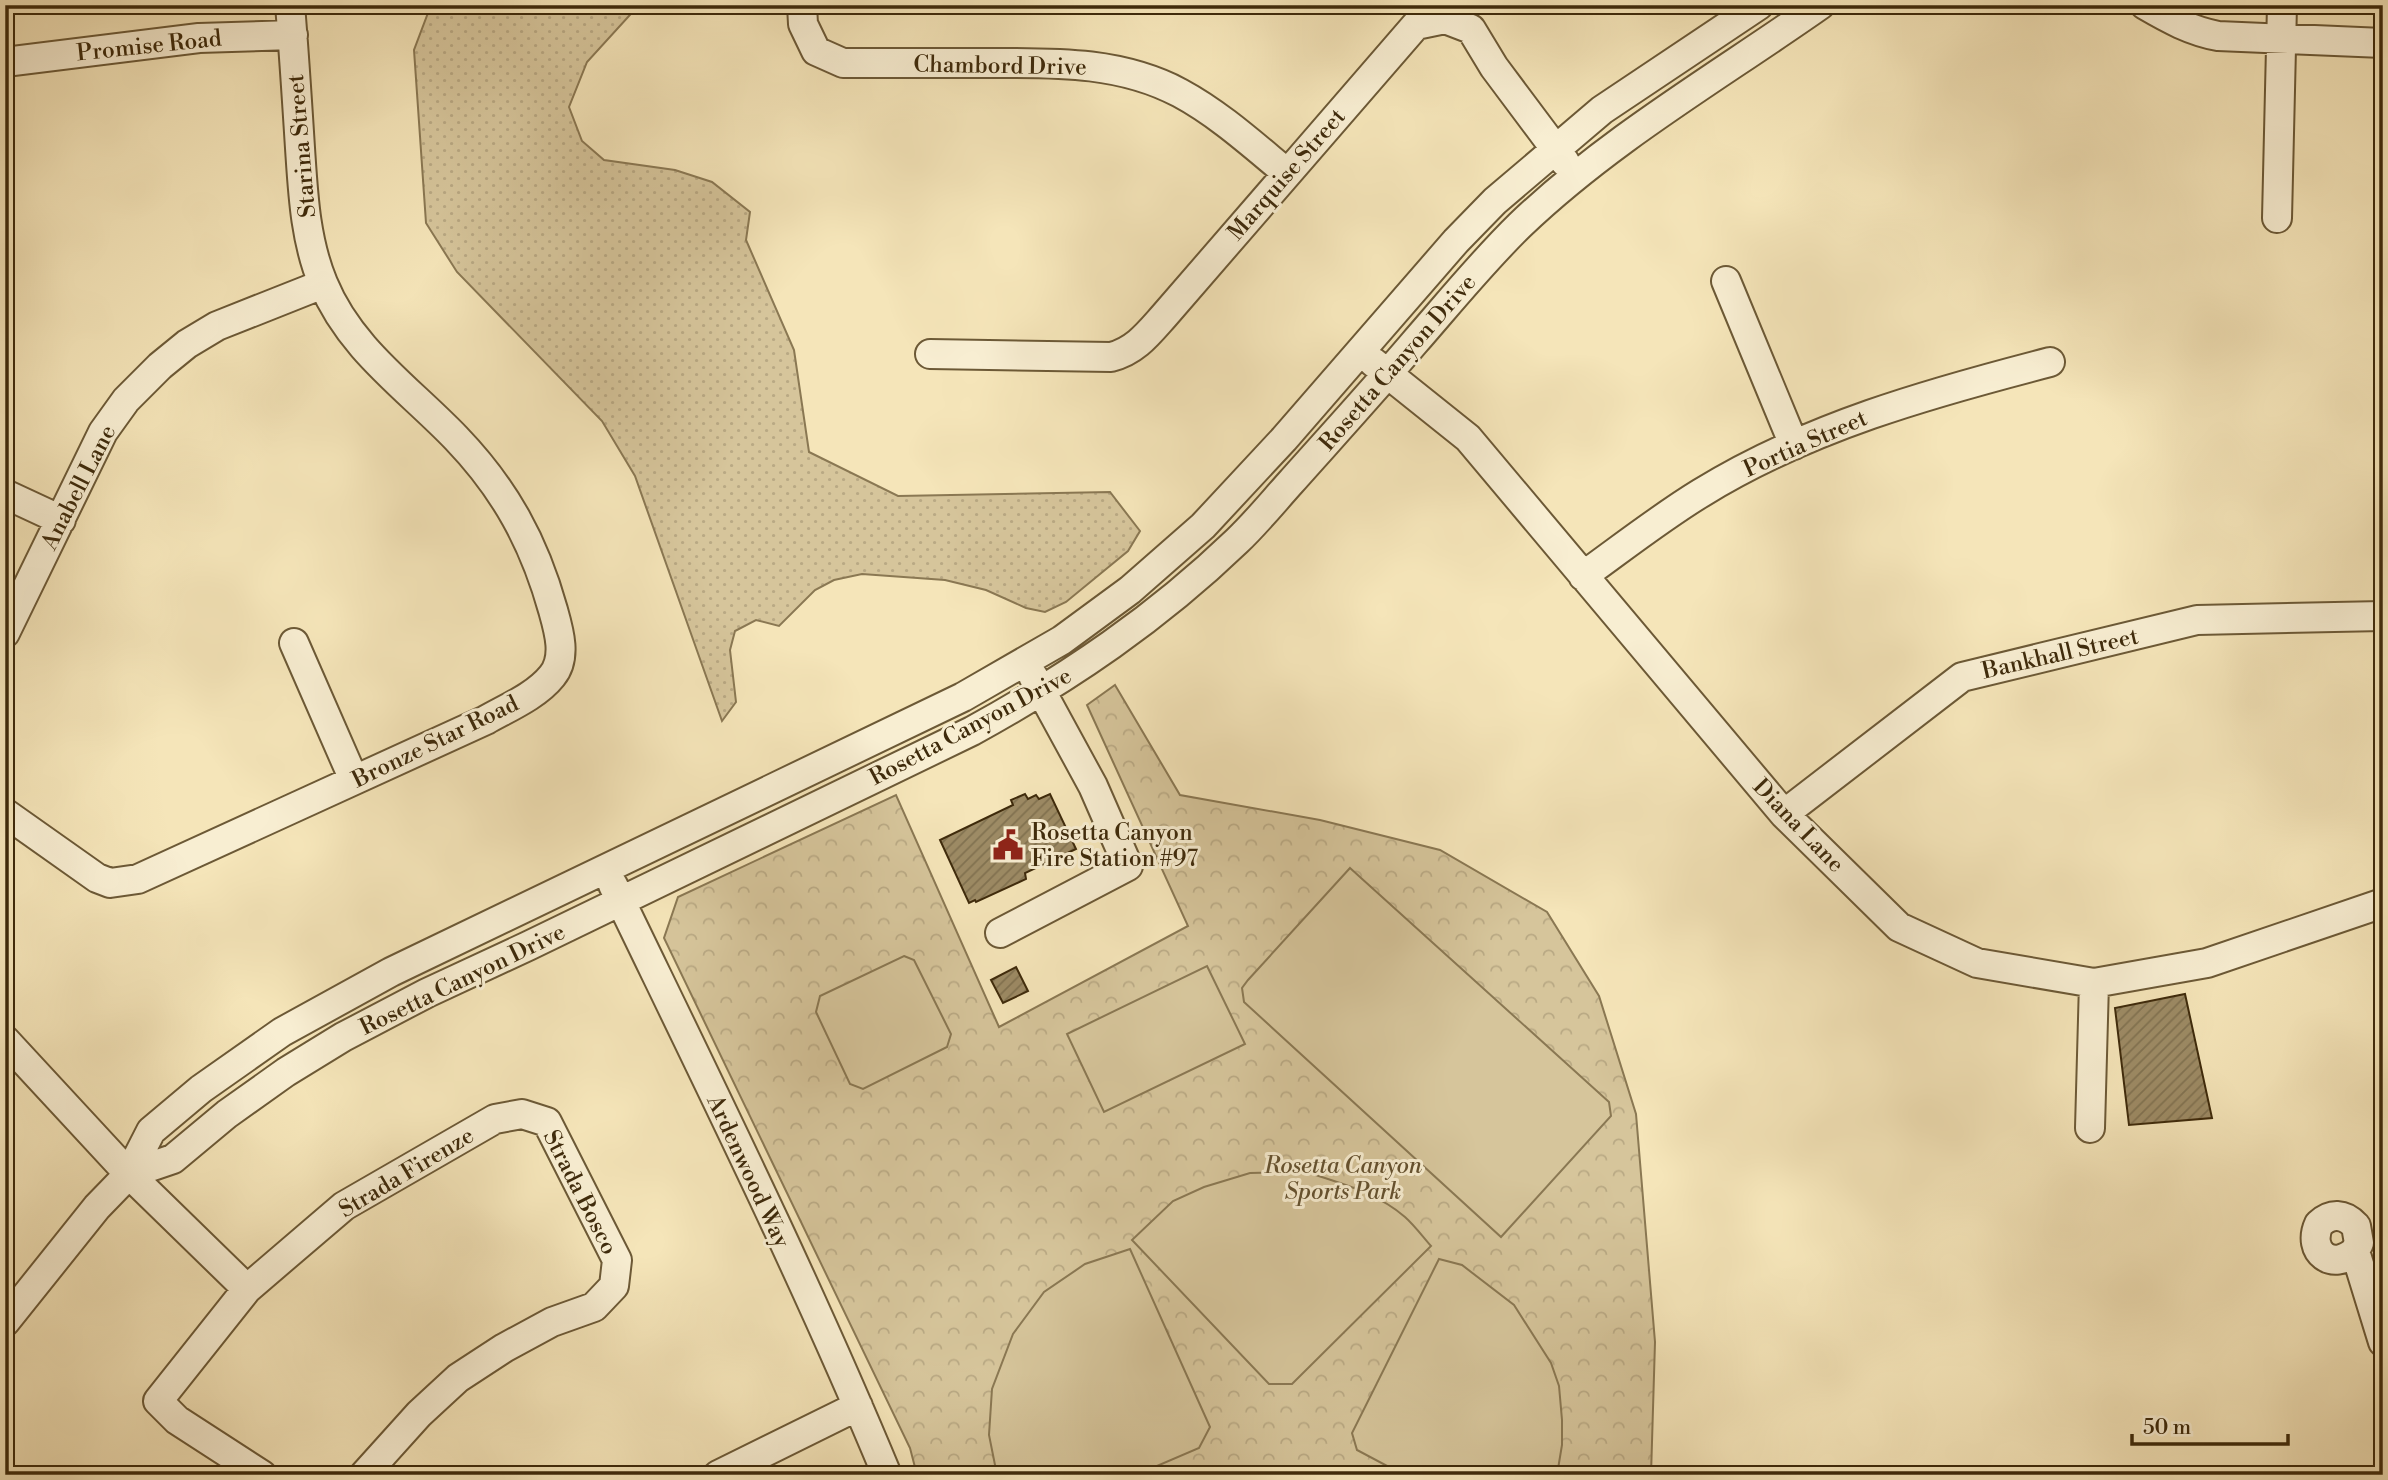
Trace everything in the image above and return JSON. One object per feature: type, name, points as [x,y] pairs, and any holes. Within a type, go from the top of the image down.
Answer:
[{"type":"street","name":"Starina Street","points":[[290,5],[303,197],[313,253],[323,284]]},
{"type":"street","name":"Chambord Drive","points":[[803,5],[803,24],[816,51],[843,63],[1069,63],[1106,67],[1143,78],[1178,92],[1208,109],[1287,173]]},
{"type":"street","name":"Rosetta Canyon Drive","points":[[5,1322],[97,1207],[129,1174],[151,1131],[201,1089],[282,1032],[391,972],[963,697],[1062,640],[1130,590],[1203,526],[1284,439],[1456,241],[1495,201],[1602,110],[1759,5]]},
{"type":"street","name":"Rosetta Canyon Drive","points":[[129,1174],[173,1159],[227,1114],[286,1072],[343,1037],[426,993],[972,731],[1043,692],[1138,626],[1239,539],[1486,259],[1575,175],[1648,121],[1820,5]]},
{"type":"street","points":[[2145,5],[2173,22],[2198,32],[2218,36],[2383,43]]},
{"type":"street","points":[[2277,218],[2282,5]]},
{"type":"street","name":"Marquise Street","points":[[930,354],[1111,357],[1125,353],[1140,343],[1416,25],[1445,19],[1471,29],[1494,67],[1575,175]]},
{"type":"street","name":"Promise Road","points":[[5,62],[186,39],[293,35]]},
{"type":"street","points":[[1726,281],[1794,445]]},
{"type":"street","name":"Anabell Lane","points":[[5,633],[103,432],[126,400],[187,344],[217,326],[323,284]]},
{"type":"street","name":"Bronze Star Road","points":[[5,813],[97,878],[110,883],[121,883],[138,878],[486,720],[528,696],[551,677],[561,652],[558,627],[531,543],[511,506],[455,437],[362,347],[323,284]]},
{"type":"street","name":"Diana Lane","points":[[1360,351],[1468,438],[1784,814],[1899,927],[1977,963],[2094,983],[2207,963],[2383,903]]},
{"type":"street","name":"Portia Street","points":[[1583,576],[1701,493],[1794,445],[1862,416],[2050,362]]},
{"type":"street","points":[[5,494],[61,520]]},
{"type":"street","name":"Bankhall Street","points":[[1784,814],[1962,677],[2197,620],[2383,617]]},
{"type":"street","points":[[294,643],[354,780]]},
{"type":"street","points":[[1000,933],[1128,866],[1093,786],[1025,662]]},
{"type":"street","name":"Ardenwood Way","points":[[606,870],[859,1406],[887,1475]]},
{"type":"street","points":[[2090,1128],[2094,983]]},
{"type":"street","points":[[5,1041],[129,1174],[247,1289]]},
{"type":"street","name":"Strada Bosco","points":[[364,1475],[419,1414],[458,1378],[504,1348],[552,1322],[594,1307],[614,1286],[617,1260],[547,1122],[522,1114]]},
{"type":"street","name":"Strada Firenze","points":[[262,1475],[177,1420],[158,1401],[247,1289],[344,1206],[495,1119],[522,1114]]},
{"type":"street","points":[[2355,1251],[2383,1342]]},
{"type":"street","points":[[718,1475],[859,1406]]},
{"type":"green space","points":[[431,5],[639,5],[587,62],[569,107],[582,141],[604,160],[675,170],[712,182],[750,212],[746,240],[794,350],[809,452],[898,496],[1110,492],[1140,531],[1128,551],[1066,602],[1045,612],[1026,608],[986,590],[945,580],[862,574],[834,580],[815,590],[779,626],[756,620],[735,631],[730,650],[736,702],[722,721],[635,476],[602,421],[457,272],[426,223],[414,50]]},
{"type":"green space","name":"Rosetta Canyon Sports Park","points":[[1115,685],[1180,795],[1320,820],[1440,850],[1547,912],[1599,996],[1636,1114],[1655,1342],[1651,1475],[917,1475],[910,1448],[664,938],[678,897],[896,795],[999,1027],[1188,926],[1087,705]]},
{"type":"green space","points":[[1350,868],[1609,1102],[1611,1116],[1501,1237],[1244,1002],[1242,988],[1248,980]]},
{"type":"green space","points":[[904,956],[914,960],[951,1034],[947,1047],[863,1089],[850,1084],[816,1012],[820,996]]},
{"type":"green space","points":[[1207,966],[1245,1044],[1104,1112],[1067,1034]]},
{"type":"green space","points":[[1306,1172],[1383,1201],[1405,1217],[1431,1246],[1292,1384],[1269,1384],[1132,1240],[1173,1201],[1204,1187],[1250,1173]]},
{"type":"green space","points":[[1130,1249],[1210,1427],[1199,1448],[1136,1475],[997,1475],[989,1435],[992,1389],[1013,1334],[1044,1292],[1085,1264]]},
{"type":"green space","points":[[1439,1259],[1462,1265],[1514,1305],[1551,1363],[1559,1386],[1562,1420],[1562,1445],[1557,1475],[1404,1475],[1357,1450],[1352,1433]]},
{"type":"building","name":"Rosetta Canyon Fire Station #97","points":[[1025,794],[1028,799],[1036,795],[1039,799],[1050,794],[1076,849],[1025,873],[1026,879],[969,903],[940,840],[1013,805],[1011,800]]},
{"type":"building","points":[[1016,967],[1028,991],[1003,1003],[991,980]]},
{"type":"building","points":[[2185,994],[2212,1118],[2129,1125],[2115,1008]]},
{"type":"place","name":"Rosetta Canyon Fire Station #97","points":[[1008,845]]}]
